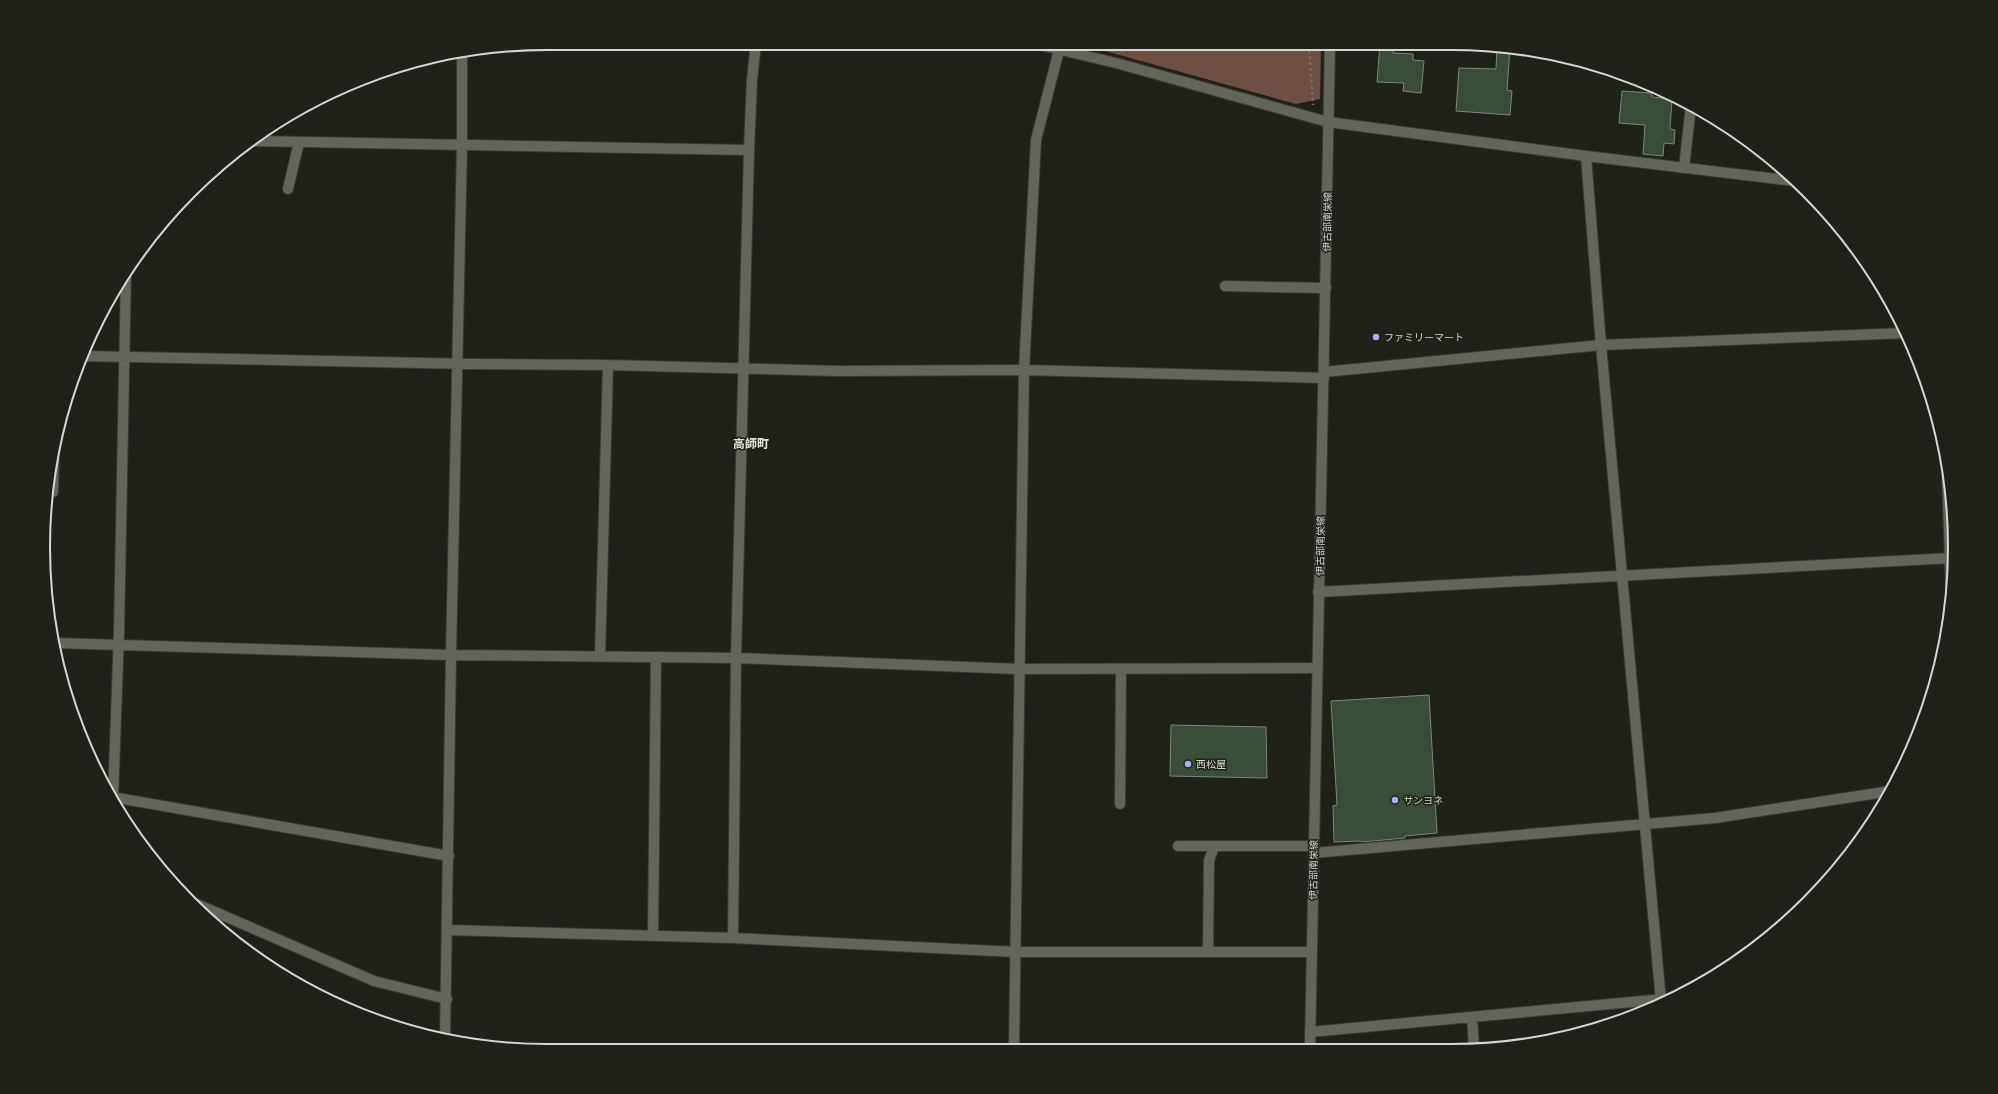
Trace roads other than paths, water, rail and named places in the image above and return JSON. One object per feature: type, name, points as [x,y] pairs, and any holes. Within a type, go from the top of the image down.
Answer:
[{"type":"street","points":[[732,938],[736,658],[749,150],[752,80],[755,50]]},
{"type":"street","points":[[1014,1044],[1024,370],[1036,140],[1059,50],[1116,63],[1328,122],[1586,156],[1786,180]]},
{"type":"street","name":"伊古部南栄線","points":[[1310,1044],[1330,50]]},
{"type":"street","points":[[446,1033],[451,654],[462,145],[462,58]]},
{"type":"street","points":[[1684,168],[1690,112]]},
{"type":"street","points":[[261,141],[749,150]]},
{"type":"street","points":[[288,189],[299,142]]},
{"type":"street","points":[[1586,156],[1601,345],[1644,825],[1662,997]]},
{"type":"street","points":[[113,789],[126,284]]},
{"type":"street","points":[[1225,286],[1326,288]]},
{"type":"street","points":[[88,356],[608,365],[837,371],[1024,370],[1324,375],[1601,345],[1900,333]]},
{"type":"street","points":[[600,656],[608,365]]},
{"type":"street","points":[[1318,592],[1948,558]]},
{"type":"street","points":[[60,643],[451,654],[736,658],[1019,669],[1317,668]]},
{"type":"street","points":[[654,936],[656,657]]},
{"type":"street","points":[[1120,804],[1121,668]]},
{"type":"street","points":[[1178,846],[1313,850],[1644,825],[1715,818],[1883,792]]},
{"type":"street","points":[[119,799],[449,856]]},
{"type":"street","points":[[1208,952],[1209,861],[1214,846]]},
{"type":"street","points":[[206,908],[374,981],[446,999]]},
{"type":"street","points":[[448,930],[732,938],[1016,952],[1312,952]]},
{"type":"street","points":[[1310,1032],[1653,1001]]},
{"type":"street","points":[[1472,1017],[1474,1043]]},
{"type":"place","name":"ファミリーマート","points":[[1376,337]]},
{"type":"place","name":"西松屋","points":[[1188,764]]},
{"type":"place","name":"サンヨネ","points":[[1395,800]]},
{"type":"district","name":"高師町","points":[[751,444]]}]
